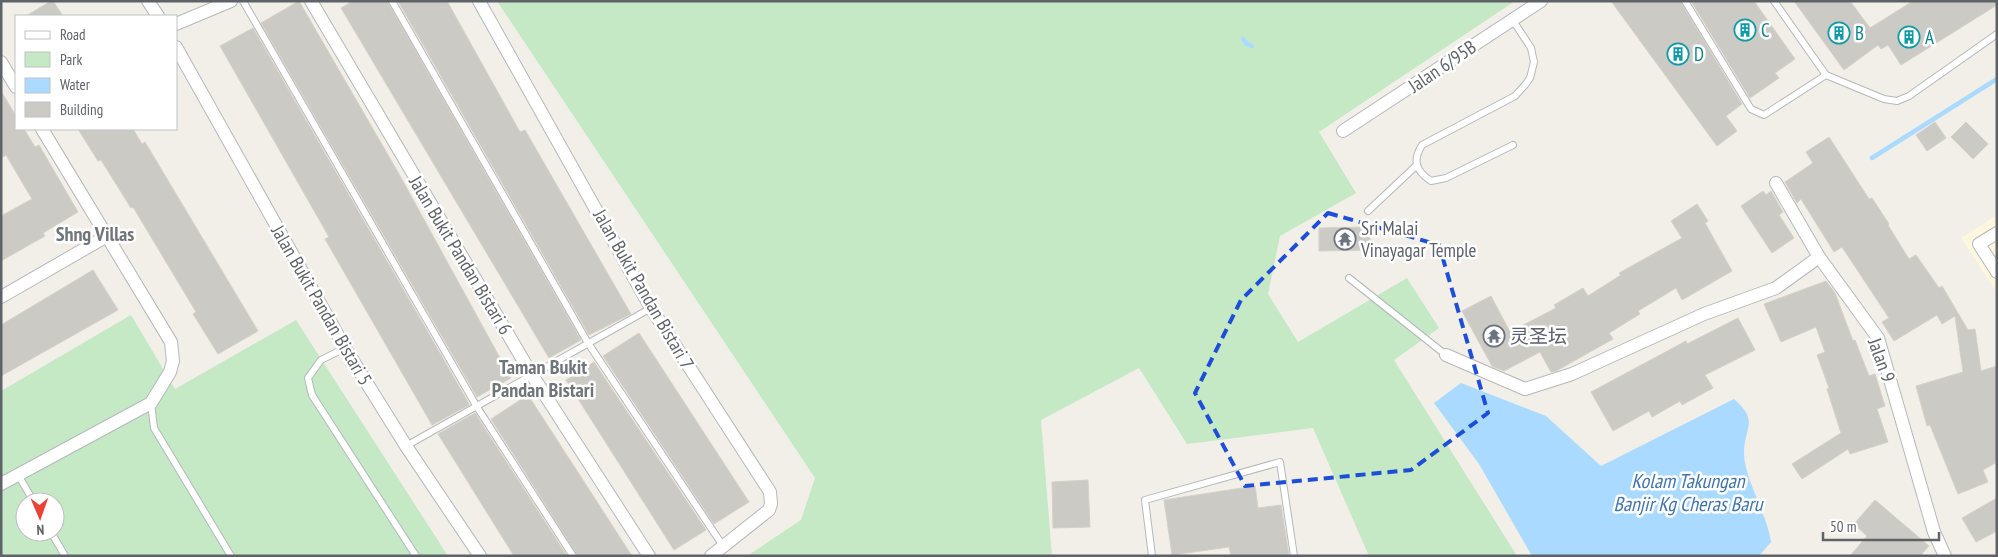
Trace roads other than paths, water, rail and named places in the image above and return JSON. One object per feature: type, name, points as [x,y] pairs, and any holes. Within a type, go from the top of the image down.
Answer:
[{"type":"street","points":[[148,1],[157,15]]},
{"type":"street","points":[[178,23],[231,1]]},
{"type":"street","name":"Jalan Bukit Pandan Bistari 6","points":[[311,1],[532,375],[649,556]]},
{"type":"street","name":"Jalan Bukit Pandan Bistari 7","points":[[479,1],[651,308],[770,492],[771,504],[769,510],[711,556]]},
{"type":"street","name":"Jalan 6/95B","points":[[1343,131],[1541,1]]},
{"type":"street","name":"Jalan Bukit Pandan Bistari 5","points":[[178,51],[345,348],[406,446],[480,556]]},
{"type":"street","points":[[1,62],[15,85]]},
{"type":"street","points":[[1,484],[151,403],[170,372],[173,361],[172,342],[43,130]]},
{"type":"street","name":"Jalan 9","points":[[1776,183],[1819,257],[1878,338],[1934,532],[1945,556]]},
{"type":"street","points":[[1997,233],[1979,244],[1997,272]]},
{"type":"street","points":[[1,297],[107,236]]},
{"type":"street","points":[[1446,355],[1525,389],[1572,374],[1704,314],[1776,288],[1819,257]]},
{"type":"lane","points":[[243,1],[476,407],[573,556]]},
{"type":"lane","points":[[392,1],[588,343],[723,546]]},
{"type":"lane","points":[[1685,1],[1751,108],[1764,115],[1826,75]]},
{"type":"lane","points":[[1774,1],[1826,75],[1884,99],[1897,101],[1908,96],[1997,34]]},
{"type":"lane","points":[[1512,19],[1531,48],[1534,62],[1526,85],[1515,96],[1422,145],[1417,152],[1417,164],[1420,174],[1431,181],[1438,180],[1446,178],[1513,145]]},
{"type":"lane","points":[[1368,211],[1417,164]]},
{"type":"lane","points":[[1349,278],[1446,355]]},
{"type":"lane","points":[[406,446],[651,308]]},
{"type":"lane","points":[[345,348],[321,360],[308,378],[312,395],[416,556]]},
{"type":"lane","points":[[151,403],[154,428],[231,556]]},
{"type":"lane","points":[[1152,556],[1144,500],[1280,462],[1294,556]]},
{"type":"lane","points":[[18,475],[28,492]]},
{"type":"lane","points":[[56,542],[64,556]]},
{"type":"water","name":"Kolam Takungan Banjir Kg Cheras Baru","points":[[1461,383],[1546,416],[1601,466],[1734,399],[1747,413],[1749,419],[1744,454],[1745,464],[1769,531],[1771,542],[1759,556],[1532,556],[1479,464],[1434,403]]},
{"type":"waterway","points":[[1243,39],[1252,46]]},
{"type":"waterway","points":[[1872,158],[1997,79]]},
{"type":"place","name":"C","points":[[1745,30]]},
{"type":"place","name":"B","points":[[1839,33]]},
{"type":"place","name":"A","points":[[1909,37]]},
{"type":"place","name":"D","points":[[1678,54]]},
{"type":"place","name":"Sri Malai Vinayagar Temple","points":[[1345,239]]},
{"type":"place","name":"灵圣坛","points":[[1494,336]]},
{"type":"district","name":"Shng Villas","points":[[95,234]]},
{"type":"district","name":"Taman Bukit Pandan Bistari","points":[[543,378]]}]
